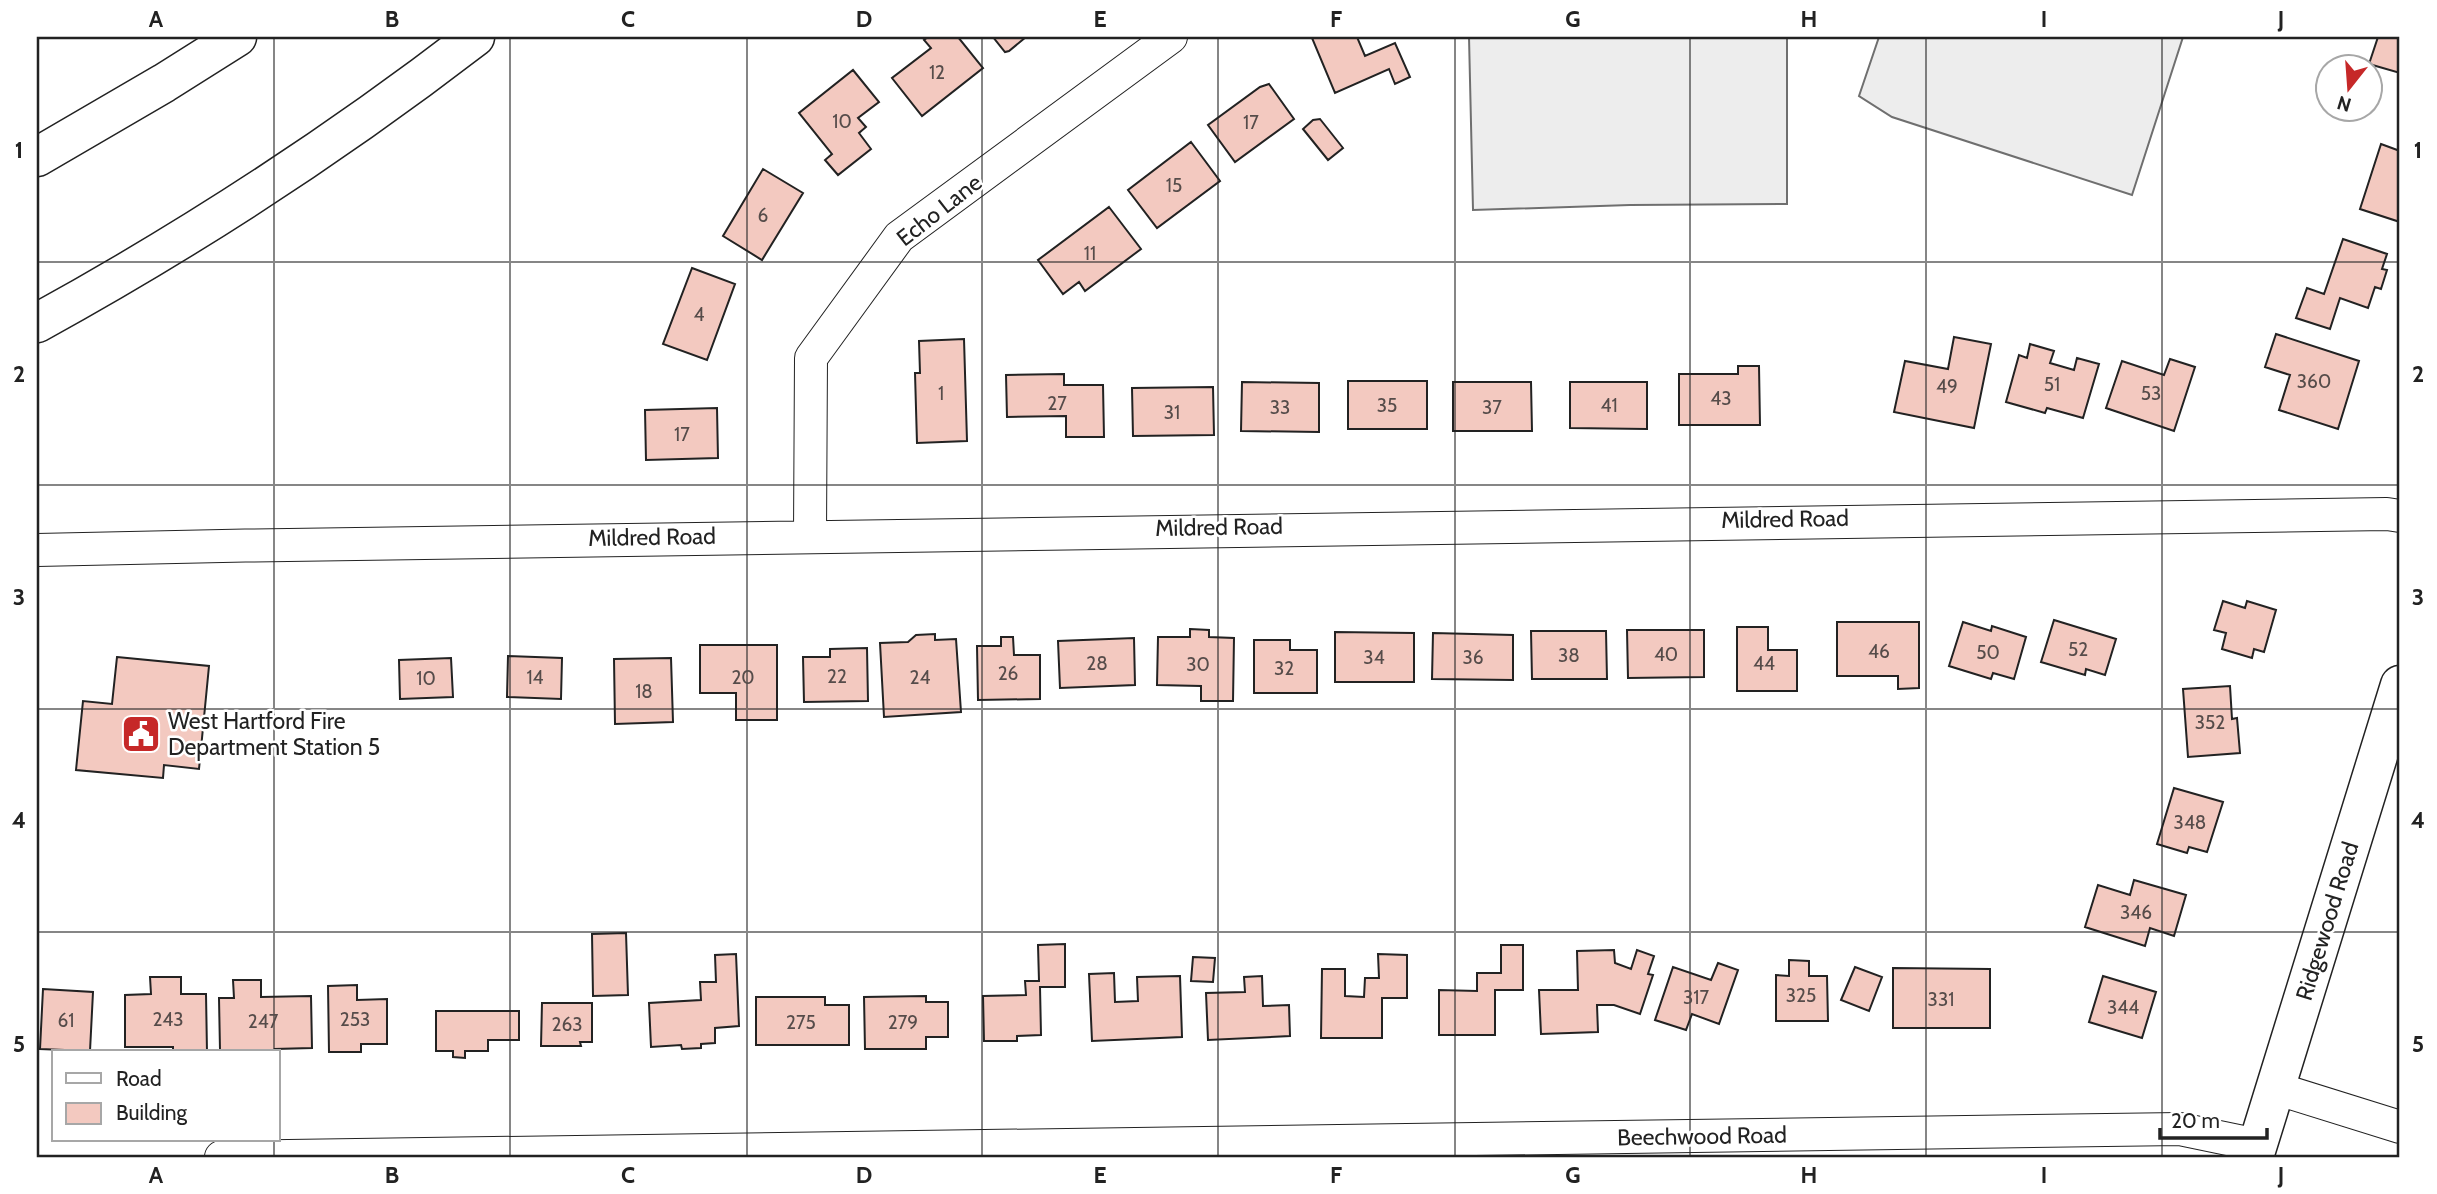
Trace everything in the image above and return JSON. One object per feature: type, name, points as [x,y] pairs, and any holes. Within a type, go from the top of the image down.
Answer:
[{"type":"main road","points":[[164,83],[204,37]]},
{"type":"main road","points":[[37,157],[237,37]]},
{"type":"main road","points":[[37,323],[225,213],[324,148],[475,37]]},
{"type":"main road","name":"Ridgewood Road","points":[[2255,1151],[2400,685]]},
{"type":"street","name":"Echo Lane","points":[[810,534],[811,358],[899,237],[1171,37]]},
{"type":"street","name":"Mildred Road","points":[[37,550],[810,534],[1791,519],[2373,514],[2400,516]]},
{"type":"street","points":[[2275,1088],[2400,1127]]},
{"type":"street","name":"Beechwood Road","points":[[221,1157],[2180,1129],[2255,1151]]},
{"type":"shaded area","points":[[1469,37],[1787,37],[1787,204],[1473,210]]},
{"type":"shaded area","points":[[1879,37],[2183,37],[2132,195],[1892,117],[1859,96]]},
{"type":"building","points":[[928,37],[958,37],[983,68],[922,116],[892,78],[931,48],[924,40]]},
{"type":"building","points":[[993,37],[1026,37],[1005,52]]},
{"type":"building","points":[[1357,37],[1365,56],[1395,43],[1410,77],[1395,84],[1389,69],[1335,93],[1312,38]]},
{"type":"building","points":[[2378,37],[2400,37],[2400,73],[2384,68],[2384,52],[2373,52]]},
{"type":"building","points":[[853,70],[879,102],[858,118],[866,127],[859,133],[871,149],[838,175],[825,160],[832,154],[799,113]]},
{"type":"building","points":[[1269,84],[1294,119],[1235,162],[1208,125],[1260,87]]},
{"type":"building","points":[[1320,119],[1343,148],[1328,160],[1303,129],[1313,120]]},
{"type":"building","points":[[1191,142],[1220,181],[1157,228],[1128,190]]},
{"type":"building","points":[[2381,144],[2400,151],[2400,222],[2360,209]]},
{"type":"building","points":[[763,169],[803,193],[762,260],[723,236]]},
{"type":"building","points":[[1109,207],[1141,249],[1085,291],[1079,282],[1063,294],[1038,260]]},
{"type":"building","points":[[2343,239],[2387,254],[2382,269],[2387,270],[2381,289],[2375,287],[2368,308],[2340,298],[2330,329],[2296,318],[2307,288],[2324,294]]},
{"type":"building","points":[[692,268],[735,284],[707,360],[663,344]]},
{"type":"building","points":[[2276,334],[2359,361],[2338,429],[2279,410],[2290,375],[2265,367]]},
{"type":"building","points":[[1954,337],[1991,344],[1974,428],[1894,412],[1905,361],[1948,369]]},
{"type":"building","points":[[964,339],[967,441],[917,443],[915,373],[920,373],[919,341]]},
{"type":"building","points":[[2030,344],[2054,351],[2050,363],[2074,370],[2077,358],[2099,364],[2083,418],[2047,408],[2045,413],[2006,402],[2019,355],[2027,358]]},
{"type":"building","points":[[2170,359],[2195,367],[2174,431],[2106,408],[2122,361],[2164,375]]},
{"type":"building","points":[[1738,366],[1759,366],[1760,425],[1679,425],[1679,374],[1738,374]]},
{"type":"building","points":[[1064,374],[1064,385],[1103,385],[1104,437],[1066,437],[1066,416],[1007,417],[1006,375]]},
{"type":"building","points":[[1348,381],[1427,381],[1427,429],[1348,429]]},
{"type":"building","points":[[1242,382],[1319,383],[1319,432],[1241,431]]},
{"type":"building","points":[[1453,382],[1531,382],[1532,431],[1453,431]]},
{"type":"building","points":[[1570,382],[1647,382],[1647,429],[1570,428]]},
{"type":"building","points":[[1213,387],[1214,435],[1133,436],[1132,388]]},
{"type":"building","points":[[717,408],[718,458],[646,460],[645,410]]},
{"type":"building","points":[[2223,601],[2245,608],[2247,601],[2276,610],[2264,652],[2254,649],[2252,658],[2222,649],[2226,633],[2214,630]]},
{"type":"building","points":[[2054,620],[2116,639],[2105,675],[2086,669],[2085,675],[2041,662]]},
{"type":"building","points":[[1837,622],[1919,622],[1919,688],[1898,689],[1898,676],[1837,676]]},
{"type":"building","points":[[1963,622],[1991,631],[1992,626],[2026,637],[2014,679],[1993,673],[1991,679],[1949,666]]},
{"type":"building","points":[[1737,627],[1768,627],[1768,650],[1797,650],[1797,691],[1737,691]]},
{"type":"building","points":[[1190,629],[1209,630],[1209,637],[1234,638],[1233,701],[1201,701],[1201,686],[1157,685],[1158,637],[1190,637]]},
{"type":"building","points":[[1627,630],[1704,630],[1704,677],[1628,678]]},
{"type":"building","points":[[1531,631],[1606,631],[1607,679],[1532,679]]},
{"type":"building","points":[[1335,632],[1414,633],[1414,682],[1335,682]]},
{"type":"building","points":[[1433,633],[1513,635],[1513,680],[1432,679]]},
{"type":"building","points":[[935,634],[935,640],[956,639],[961,712],[884,717],[880,643],[908,642],[916,635]]},
{"type":"building","points":[[1001,637],[1013,637],[1014,655],[1040,655],[1040,699],[978,700],[977,646],[1001,646]]},
{"type":"building","points":[[1134,638],[1135,685],[1060,688],[1058,641]]},
{"type":"building","points":[[1254,640],[1290,640],[1290,650],[1317,650],[1317,693],[1254,693]]},
{"type":"building","points":[[700,645],[777,645],[777,720],[736,720],[736,693],[700,693]]},
{"type":"building","points":[[867,648],[868,701],[804,702],[803,657],[830,657],[830,649]]},
{"type":"building","points":[[508,656],[562,658],[561,699],[507,697]]},
{"type":"building","name":"West Hartford Fire Department Station 5","points":[[117,657],[209,666],[199,769],[164,765],[163,778],[76,770],[83,701],[112,704]]},
{"type":"building","points":[[451,658],[453,697],[400,699],[399,660]]},
{"type":"building","points":[[671,658],[673,722],[615,724],[614,659]]},
{"type":"building","points":[[2230,686],[2232,719],[2237,718],[2240,753],[2188,757],[2183,689]]},
{"type":"building","points":[[2174,788],[2223,802],[2207,852],[2189,847],[2187,853],[2157,844]]},
{"type":"building","points":[[2134,880],[2186,895],[2174,936],[2150,928],[2145,946],[2085,927],[2098,885],[2130,895]]},
{"type":"building","points":[[626,933],[628,995],[593,996],[592,934]]},
{"type":"building","points":[[1065,944],[1065,987],[1040,987],[1041,1035],[1017,1036],[1017,1041],[984,1041],[983,996],[1026,995],[1025,981],[1039,981],[1038,945]]},
{"type":"building","points":[[1501,945],[1523,945],[1523,990],[1495,990],[1495,1035],[1439,1035],[1439,990],[1477,991],[1477,973],[1501,973]]},
{"type":"building","points":[[1614,950],[1615,963],[1631,969],[1637,950],[1654,956],[1648,974],[1653,975],[1640,1014],[1614,1005],[1597,1005],[1598,1032],[1541,1034],[1539,990],[1578,990],[1577,951]]},
{"type":"building","points":[[736,954],[739,1026],[715,1028],[715,1043],[701,1044],[701,1048],[682,1049],[681,1045],[651,1047],[649,1003],[701,1000],[700,982],[716,982],[715,955]]},
{"type":"building","points":[[1378,954],[1407,955],[1407,998],[1382,998],[1382,1038],[1321,1038],[1322,969],[1345,969],[1345,996],[1364,997],[1365,978],[1379,978]]},
{"type":"building","points":[[1193,957],[1215,958],[1213,982],[1191,981]]},
{"type":"building","points":[[1789,960],[1809,961],[1809,976],[1827,976],[1828,1021],[1776,1021],[1776,975],[1789,976]]},
{"type":"building","points":[[1718,963],[1738,970],[1719,1024],[1692,1014],[1686,1030],[1655,1020],[1673,967],[1711,980]]},
{"type":"building","points":[[1855,967],[1882,977],[1869,1011],[1841,1000]]},
{"type":"building","points":[[1893,968],[1990,969],[1990,1028],[1893,1028]]},
{"type":"building","points":[[1114,973],[1115,1002],[1138,1001],[1137,977],[1180,976],[1182,1037],[1092,1041],[1089,974]]},
{"type":"building","points":[[1262,976],[1263,1006],[1289,1005],[1290,1036],[1208,1040],[1206,993],[1245,992],[1244,977]]},
{"type":"building","points":[[2103,976],[2156,992],[2142,1038],[2089,1022]]},
{"type":"building","points":[[150,977],[181,977],[181,994],[206,994],[207,1050],[125,1047],[125,995],[151,994]]},
{"type":"building","points":[[233,980],[261,980],[261,997],[311,996],[312,1048],[220,1050],[219,998],[234,998]]},
{"type":"building","points":[[357,985],[357,1000],[387,999],[387,1044],[361,1044],[361,1052],[329,1052],[328,986]]},
{"type":"building","points":[[43,989],[93,992],[90,1050],[40,1049]]},
{"type":"building","points":[[926,996],[926,1002],[948,1002],[948,1037],[926,1037],[926,1049],[865,1049],[864,997]]},
{"type":"building","points":[[756,997],[825,997],[825,1005],[849,1005],[849,1045],[756,1045]]},
{"type":"building","points":[[542,1003],[592,1003],[592,1042],[580,1042],[581,1046],[541,1046]]},
{"type":"building","points":[[436,1011],[519,1011],[519,1040],[488,1040],[488,1051],[465,1051],[465,1058],[453,1057],[453,1051],[436,1051]]},
{"type":"place","name":"West Hartford Fire Department Station 5","points":[[141,734]]}]
